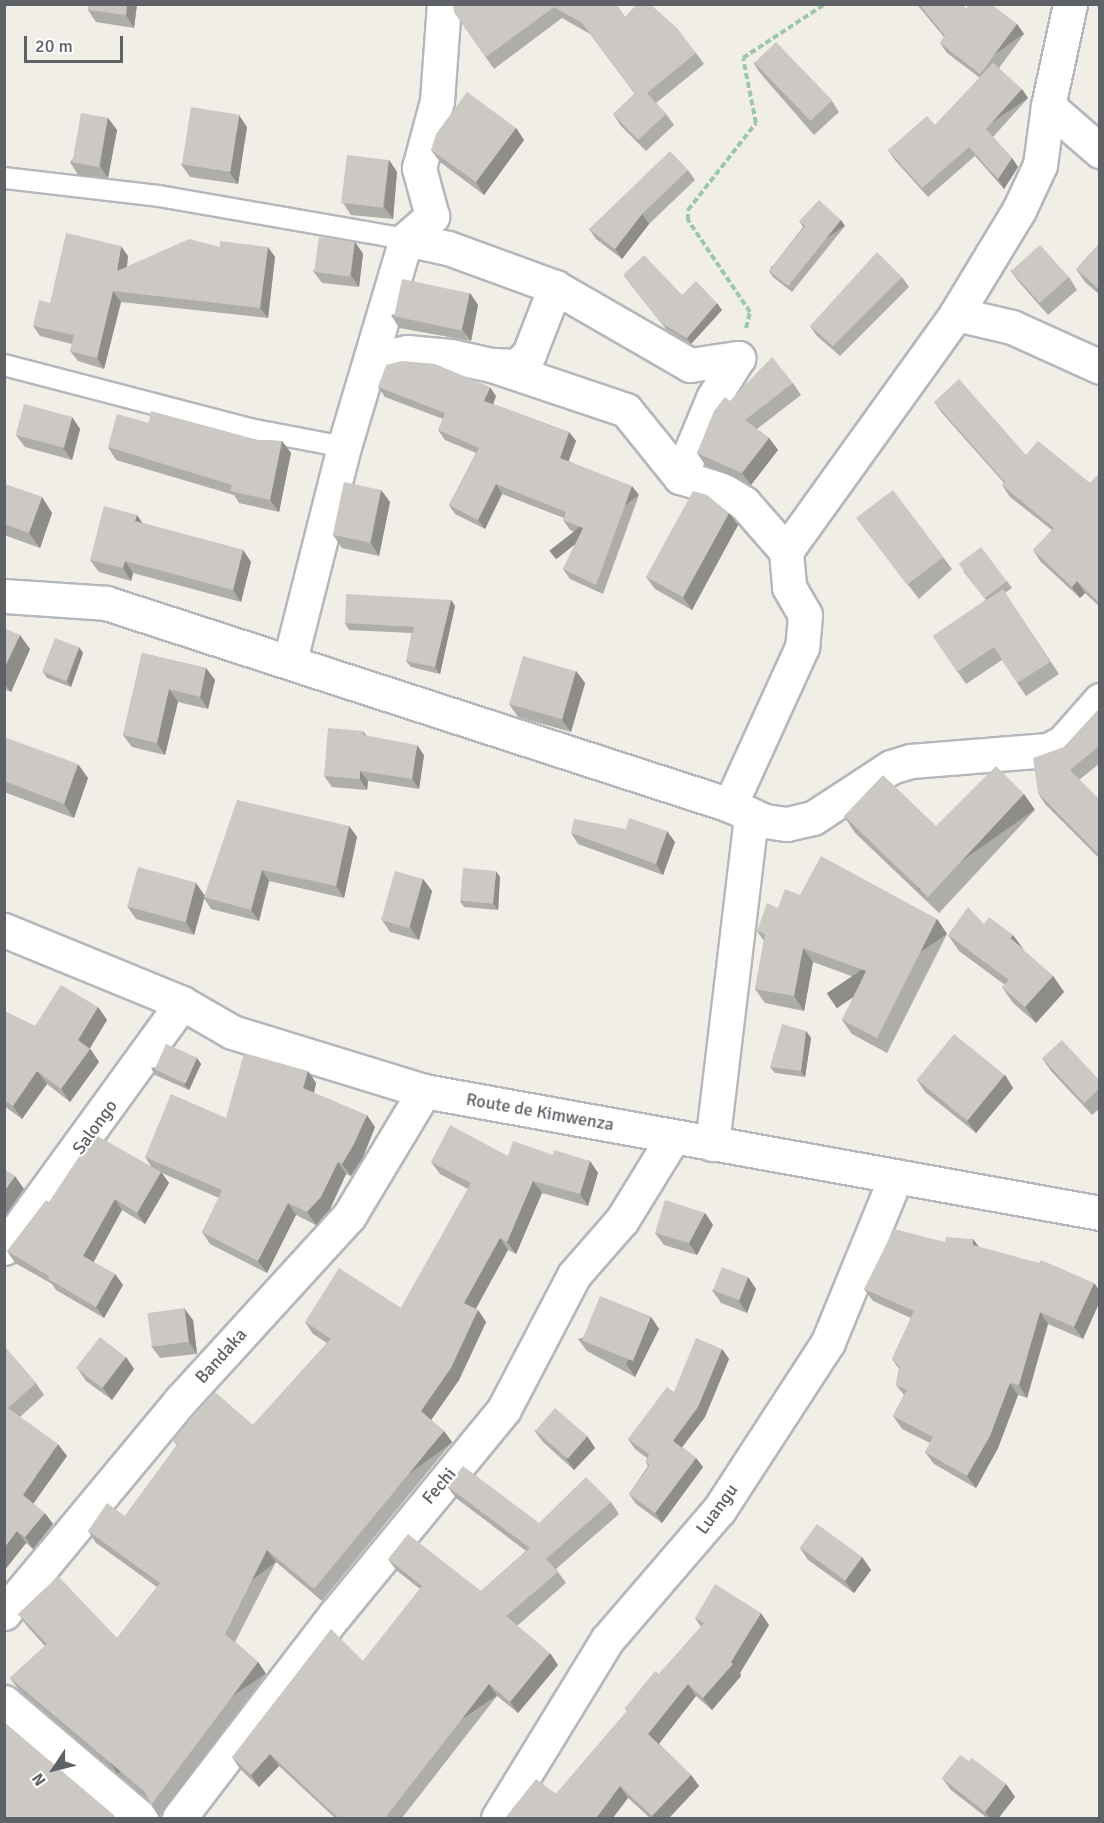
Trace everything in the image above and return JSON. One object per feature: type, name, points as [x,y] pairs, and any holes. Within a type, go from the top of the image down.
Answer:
[{"type":"street","points":[[290,660],[344,447],[406,239],[432,216],[420,168],[437,101],[444,4]]},
{"type":"street","points":[[786,550],[956,314],[991,261],[1040,165],[1048,106],[1070,4]]},
{"type":"street","points":[[1048,106],[1100,151]]},
{"type":"street","points":[[406,239],[448,248],[555,287],[690,365],[738,358]]},
{"type":"street","points":[[370,361],[407,352],[517,366],[529,354],[555,287]]},
{"type":"street","points":[[956,314],[1012,327],[1100,366]]},
{"type":"street","points":[[680,477],[712,398],[738,358]]},
{"type":"street","points":[[492,364],[626,410],[680,477],[723,490],[744,503],[786,550],[789,587],[805,615],[802,646],[740,810],[712,1144]]},
{"type":"street","points":[[4,596],[106,603],[290,660],[788,824],[813,818],[891,767],[910,761],[1048,750],[1064,742],[1100,700]]},
{"type":"street","name":"Route de Kimwenza","points":[[4,930],[182,1003],[232,1032],[424,1091],[1099,1212]]},
{"type":"street","name":"Salongo","points":[[4,1248],[182,1003]]},
{"type":"street","name":"Bandaka","points":[[4,1613],[181,1400],[349,1216],[424,1091]]},
{"type":"street","name":"Fechi","points":[[179,1818],[334,1615],[504,1409],[574,1275],[622,1220],[673,1137]]},
{"type":"street","name":"Luangu","points":[[498,1818],[607,1640],[719,1510],[828,1342],[896,1176]]},
{"type":"street","points":[[4,1702],[141,1818]]},
{"type":"lane","points":[[4,178],[159,196],[406,239]]},
{"type":"lane","points":[[4,365],[250,429],[344,447]]},
{"type":"path","points":[[738,358],[750,312],[688,220],[688,210],[756,123],[743,58],[825,4]]},
{"type":"building","points":[[89,4],[127,4],[126,15],[88,10]]},
{"type":"building","points":[[453,4],[616,4],[625,17],[637,4],[650,4],[677,28],[696,53],[647,93],[666,114],[638,140],[613,114],[635,93],[582,23],[554,7],[486,57],[454,12]]},
{"type":"building","points":[[919,4],[962,4],[966,9],[969,4],[991,4],[1017,24],[980,74],[940,43],[945,36]]},
{"type":"building","points":[[776,42],[832,100],[811,121],[754,63]]},
{"type":"building","points":[[993,63],[1022,89],[986,129],[1012,158],[998,179],[969,147],[922,188],[888,150],[927,116],[935,125]]},
{"type":"building","points":[[467,92],[516,128],[476,182],[431,150],[436,134]]},
{"type":"building","points":[[191,107],[239,115],[230,172],[182,164]]},
{"type":"building","points":[[81,113],[108,118],[99,167],[72,162]]},
{"type":"building","points":[[670,151],[688,170],[642,214],[615,249],[589,229]]},
{"type":"building","points":[[347,155],[389,160],[383,208],[341,203]]},
{"type":"building","points":[[819,200],[841,220],[788,286],[769,271],[805,226],[799,221]]},
{"type":"building","points":[[66,233],[121,246],[117,271],[189,239],[220,247],[220,241],[268,247],[260,308],[113,291],[97,358],[70,351],[74,335],[33,326],[39,300],[50,303]]},
{"type":"building","points":[[319,237],[355,242],[350,277],[314,272]]},
{"type":"building","points":[[1100,243],[1100,290],[1076,269]]},
{"type":"building","points":[[1040,245],[1069,277],[1040,303],[1011,271]]},
{"type":"building","points":[[877,252],[902,277],[833,346],[810,326]]},
{"type":"building","points":[[644,255],[682,295],[696,281],[717,303],[687,338],[661,323],[623,275]]},
{"type":"building","points":[[402,279],[469,293],[462,331],[394,316]]},
{"type":"building","points":[[772,357],[793,383],[745,420],[769,438],[742,473],[697,453],[714,411],[725,397],[730,401]]},
{"type":"building","points":[[402,361],[435,364],[490,387],[484,401],[569,432],[560,458],[632,486],[596,585],[563,569],[583,528],[563,520],[566,512],[496,484],[478,520],[449,505],[479,448],[438,430],[445,413],[378,387],[386,365]]},
{"type":"building","points":[[959,379],[1026,455],[1038,441],[1090,483],[1100,473],[1100,604],[1077,581],[1072,587],[1033,550],[1054,528],[1002,485],[1005,482],[934,402]]},
{"type":"building","points":[[24,404],[72,417],[64,448],[16,435]]},
{"type":"building","points":[[151,411],[258,440],[282,441],[270,500],[230,491],[232,485],[108,447],[117,414],[149,423]]},
{"type":"building","points":[[344,482],[381,490],[370,543],[333,535]]},
{"type":"building","points":[[4,484],[42,497],[29,533],[4,524]]},
{"type":"building","points":[[893,490],[944,557],[907,585],[856,518]]},
{"type":"building","points":[[693,491],[707,495],[729,513],[683,597],[646,577]]},
{"type":"building","points":[[104,506],[137,515],[135,521],[243,550],[233,590],[125,561],[123,568],[90,560]]},
{"type":"building","points":[[981,547],[1007,581],[985,598],[959,564]]},
{"type":"building","points":[[1003,589],[1050,662],[1017,683],[994,647],[957,672],[933,636]]},
{"type":"building","points":[[346,594],[451,600],[435,667],[406,661],[414,627],[345,623]]},
{"type":"building","points":[[4,628],[20,635],[4,669]]},
{"type":"building","points":[[55,638],[79,647],[66,681],[42,672]]},
{"type":"building","points":[[142,653],[206,668],[200,697],[169,689],[157,743],[123,735]]},
{"type":"building","points":[[523,656],[576,671],[562,719],[509,704]]},
{"type":"building","points":[[1099,709],[1100,745],[1070,770],[1100,800],[1100,856],[1038,793],[1033,758],[1064,747]]},
{"type":"building","points":[[328,728],[363,731],[363,735],[417,745],[412,779],[360,771],[360,779],[324,776]]},
{"type":"building","points":[[4,737],[78,764],[64,804],[4,781]]},
{"type":"building","points":[[996,766],[1024,794],[928,897],[844,816],[883,775],[936,826]]},
{"type":"building","points":[[237,800],[349,826],[336,886],[262,870],[251,910],[204,897]]},
{"type":"building","points":[[629,818],[667,831],[656,864],[571,833],[574,819],[626,829]]},
{"type":"building","points":[[821,856],[937,919],[877,1038],[842,1020],[866,971],[803,948],[794,996],[755,989],[765,934],[757,931],[767,903],[778,908],[785,889],[800,895]]},
{"type":"building","points":[[138,867],[196,883],[185,922],[127,907]]},
{"type":"building","points":[[463,868],[496,871],[493,904],[460,901]]},
{"type":"building","points":[[395,871],[423,879],[409,928],[381,920]]},
{"type":"building","points":[[968,907],[984,924],[989,917],[1013,935],[1010,938],[1053,976],[1025,1007],[1002,987],[1009,980],[948,935]]},
{"type":"building","points":[[61,985],[98,1007],[78,1040],[90,1049],[61,1089],[37,1071],[13,1106],[4,1100],[4,1011],[35,1026]]},
{"type":"building","points":[[782,1024],[806,1031],[801,1071],[770,1067]]},
{"type":"building","points":[[954,1034],[1005,1075],[967,1121],[917,1080]]},
{"type":"building","points":[[1062,1040],[1100,1081],[1100,1088],[1084,1103],[1042,1058]]},
{"type":"building","points":[[166,1044],[197,1058],[186,1083],[155,1070]]},
{"type":"building","points":[[244,1053],[308,1071],[303,1088],[367,1115],[354,1144],[342,1164],[338,1162],[321,1197],[307,1212],[288,1203],[258,1261],[202,1232],[222,1190],[145,1157],[171,1094],[226,1118]]},
{"type":"building","points":[[450,1125],[508,1156],[513,1141],[553,1155],[554,1150],[590,1161],[580,1194],[533,1181],[507,1242],[500,1238],[464,1303],[478,1310],[451,1368],[421,1411],[444,1431],[314,1589],[267,1550],[225,1634],[258,1662],[151,1805],[145,1792],[10,1678],[47,1644],[18,1614],[58,1576],[117,1638],[160,1583],[88,1531],[107,1503],[125,1516],[178,1444],[173,1440],[215,1392],[253,1425],[331,1339],[305,1322],[339,1268],[401,1308],[471,1183],[431,1162]]},
{"type":"building","points":[[94,1134],[161,1172],[137,1213],[115,1199],[83,1256],[115,1274],[96,1307],[48,1279],[50,1277],[7,1251],[46,1200],[49,1202]]},
{"type":"building","points":[[4,1169],[15,1176],[4,1191]]},
{"type":"building","points":[[665,1200],[705,1213],[689,1243],[655,1233]]},
{"type":"building","points":[[894,1229],[945,1242],[946,1237],[973,1239],[973,1245],[1039,1263],[1041,1260],[1094,1283],[1074,1327],[1040,1312],[1019,1385],[1010,1383],[990,1436],[967,1476],[925,1452],[933,1437],[893,1416],[907,1390],[896,1385],[900,1367],[892,1359],[914,1311],[864,1289]]},
{"type":"building","points":[[722,1267],[748,1277],[739,1300],[713,1290]]},
{"type":"building","points":[[600,1296],[651,1317],[633,1361],[582,1341]]},
{"type":"building","points":[[184,1308],[189,1342],[152,1347],[147,1313]]},
{"type":"building","points":[[100,1337],[126,1357],[102,1388],[76,1368]]},
{"type":"building","points":[[696,1338],[722,1349],[698,1407],[673,1441],[696,1458],[655,1513],[629,1494],[650,1465],[646,1462],[649,1454],[628,1439],[667,1387],[674,1392]]},
{"type":"building","points":[[4,1346],[36,1383],[8,1408],[58,1444],[23,1495],[45,1513],[25,1537],[17,1531],[4,1548]]},
{"type":"building","points":[[555,1408],[587,1436],[568,1459],[535,1431]]},
{"type":"building","points":[[463,1466],[539,1523],[586,1477],[611,1502],[546,1559],[558,1572],[506,1616],[550,1653],[510,1702],[489,1684],[385,1818],[336,1818],[270,1754],[251,1775],[232,1757],[331,1629],[363,1661],[422,1586],[388,1559],[408,1534],[481,1591],[530,1548],[447,1486]]},
{"type":"building","points":[[817,1524],[862,1557],[845,1580],[800,1547]]},
{"type":"building","points":[[715,1584],[761,1613],[731,1662],[733,1664],[703,1698],[688,1684],[648,1734],[691,1775],[652,1816],[620,1786],[596,1818],[505,1818],[536,1779],[556,1794],[628,1710],[625,1708],[655,1671],[659,1674],[704,1623],[695,1618]]},
{"type":"building","points":[[4,1722],[115,1816],[113,1818],[4,1818]]},
{"type":"building","points":[[960,1755],[969,1761],[972,1758],[1006,1784],[985,1812],[942,1778]]}]
